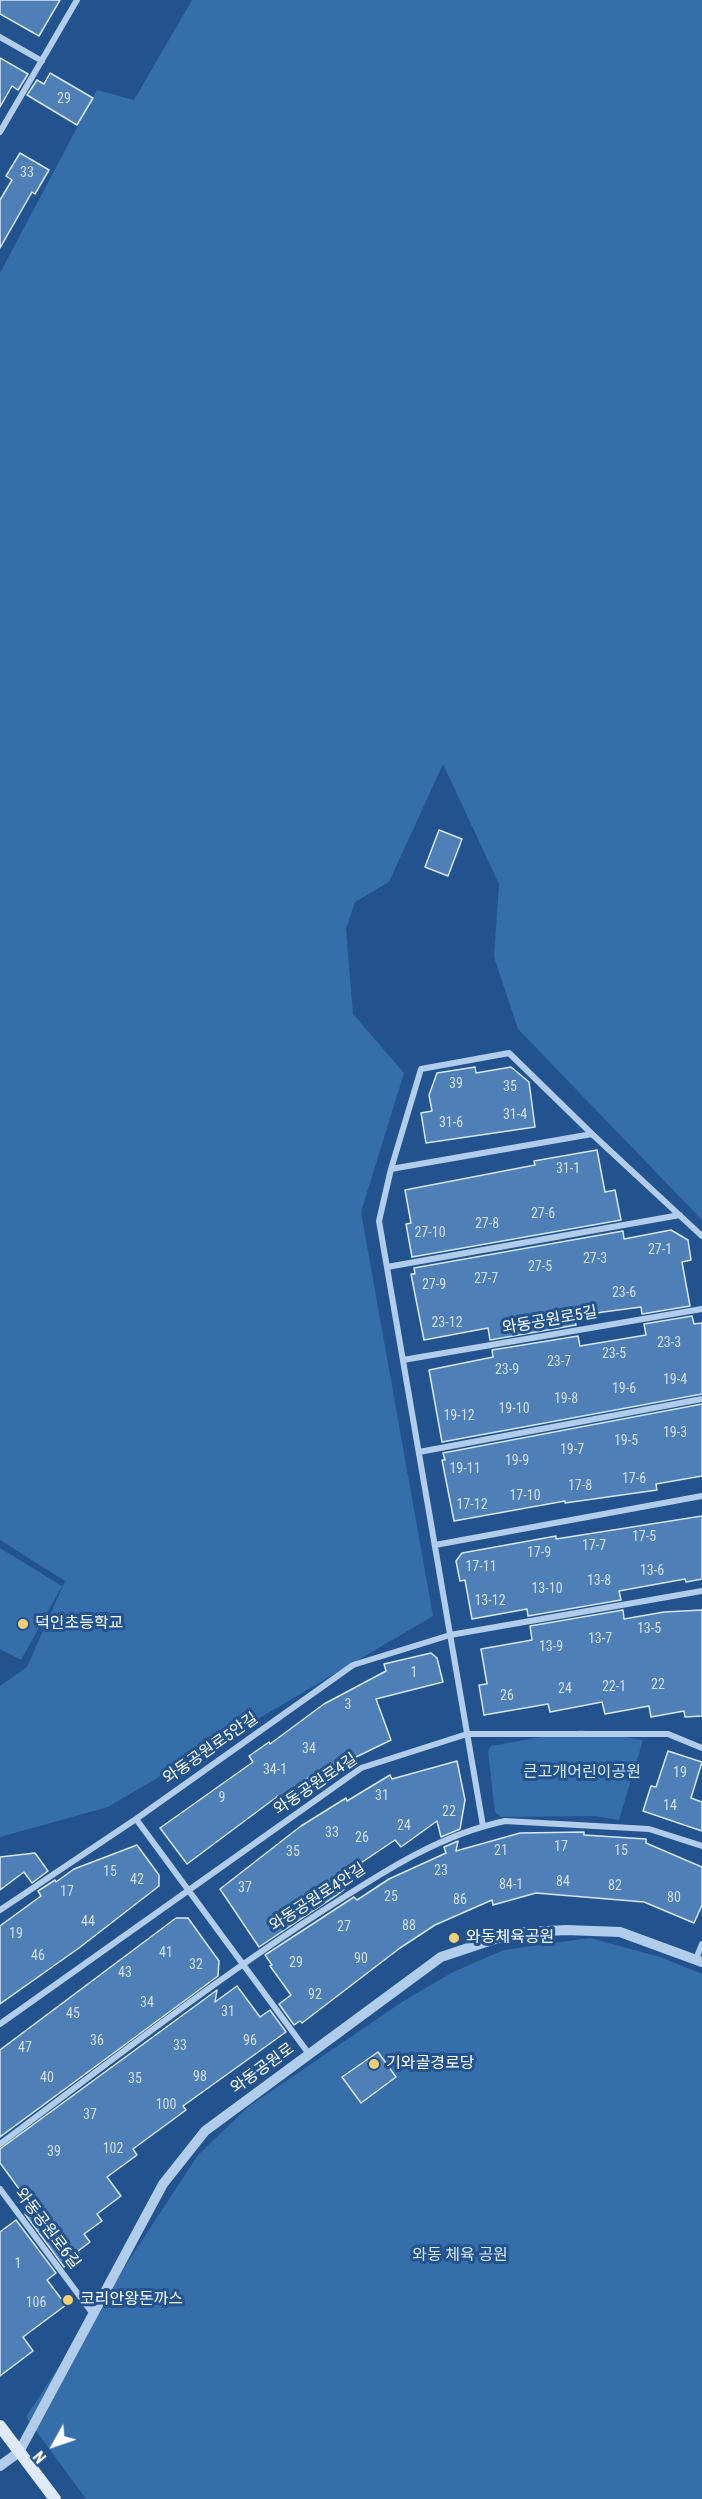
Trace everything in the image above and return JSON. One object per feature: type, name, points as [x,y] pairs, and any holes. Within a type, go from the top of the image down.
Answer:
[{"type":"main road","points":[[0,2426],[54,2499]]},
{"type":"street","points":[[0,132],[77,0]]},
{"type":"street","points":[[0,37],[42,61]]},
{"type":"street","points":[[483,1826],[379,1221],[391,1169],[421,1069],[509,1053],[702,1236]]},
{"type":"street","points":[[391,1169],[592,1134]]},
{"type":"street","points":[[387,1267],[680,1215]]},
{"type":"street","name":"와동공원로5길","points":[[403,1360],[702,1309]]},
{"type":"street","points":[[418,1452],[702,1400]]},
{"type":"street","points":[[435,1545],[702,1496]]},
{"type":"street","points":[[450,1635],[702,1591]]},
{"type":"street","name":"와동공원로5안길","points":[[0,1910],[136,1819],[353,1665],[450,1635]]},
{"type":"street","name":"와동공원로4길","points":[[0,2024],[361,1768],[467,1734],[668,1734],[702,1748]]},
{"type":"street","points":[[136,1819],[309,2054]]},
{"type":"street","name":"와동공원로4안길","points":[[0,2144],[242,1963],[404,1858],[483,1826],[505,1821],[649,1829],[702,1846]]},
{"type":"street","name":"와동공원로","points":[[0,2466],[19,2452],[163,2184],[205,2131],[441,1957],[513,1933],[566,1930],[620,1932],[699,1961]]},
{"type":"street","points":[[699,1961],[702,1944]]},
{"type":"street","name":"와동공원로6길","points":[[0,2189],[94,2314]]},
{"type":"green space","points":[[192,0],[702,0],[702,1220],[518,1029],[494,957],[499,884],[443,764],[389,882],[355,902],[346,929],[353,1014],[404,1073],[361,1212],[433,1616],[108,1807],[0,1837],[0,1686],[27,1667],[65,1581],[0,1540],[0,273],[97,90],[134,100]]},
{"type":"green space","name":"덕인초등학교","points":[[0,1548],[62,1586],[21,1660],[0,1649]]},
{"type":"green space","name":"큰고개어린이공원","points":[[581,1730],[643,1740],[619,1820],[595,1816],[501,1817],[495,1812],[488,1751],[491,1746]]},
{"type":"green space","name":"와동 체육 공원","points":[[590,1938],[660,1957],[702,1974],[702,2499],[86,2499],[26,2417],[198,2155],[248,2107],[402,2002],[453,1972],[504,1950]]},
{"type":"building","points":[[0,0],[60,0],[39,36],[0,14]]},
{"type":"building","points":[[0,58],[28,74],[18,90],[12,86],[0,107]]},
{"type":"building","points":[[50,73],[93,98],[77,125],[27,95],[37,80],[44,84]]},
{"type":"building","points":[[20,153],[49,170],[35,194],[32,192],[0,248],[0,200],[12,180],[6,176]]},
{"type":"building","points":[[439,830],[462,839],[448,876],[425,867]]},
{"type":"building","points":[[475,1067],[476,1073],[511,1067],[529,1082],[535,1127],[426,1143],[421,1113],[432,1111],[429,1095],[437,1073]]},
{"type":"building","points":[[597,1150],[605,1192],[615,1190],[621,1220],[412,1257],[406,1224],[411,1223],[405,1190],[535,1165],[534,1161]]},
{"type":"building","points":[[671,1230],[688,1240],[691,1260],[682,1262],[690,1306],[642,1314],[641,1307],[603,1312],[574,1317],[576,1325],[490,1340],[488,1328],[424,1340],[411,1274],[415,1274],[414,1268],[623,1231],[624,1239]]},
{"type":"building","points":[[692,1316],[694,1324],[702,1323],[702,1394],[442,1442],[429,1370],[493,1357],[492,1350],[578,1336],[580,1346],[646,1335],[644,1324]]},
{"type":"building","points":[[702,1404],[702,1476],[656,1484],[657,1490],[565,1503],[565,1501],[454,1521],[442,1460],[445,1460],[443,1453]]},
{"type":"building","points":[[702,1516],[702,1579],[686,1582],[685,1579],[619,1591],[621,1600],[528,1616],[527,1609],[472,1619],[465,1580],[460,1581],[456,1561],[462,1553],[556,1536],[556,1539]]},
{"type":"building","points":[[623,1610],[624,1619],[664,1612],[702,1610],[702,1716],[685,1717],[684,1711],[651,1717],[649,1706],[605,1714],[602,1702],[550,1712],[548,1704],[484,1715],[479,1685],[487,1684],[481,1649],[532,1640],[530,1626]]},
{"type":"building","points":[[431,1653],[437,1658],[443,1682],[376,1699],[391,1740],[354,1758],[350,1752],[314,1779],[312,1775],[280,1798],[278,1796],[187,1864],[160,1828],[253,1762],[249,1756],[269,1742],[270,1744],[324,1704],[386,1671],[384,1664]]},
{"type":"building","points":[[668,1751],[702,1762],[691,1798],[702,1802],[702,1831],[643,1811],[651,1786],[656,1787]]},
{"type":"building","points":[[457,1761],[465,1800],[460,1829],[441,1837],[437,1821],[401,1847],[395,1840],[340,1877],[347,1887],[337,1895],[259,1947],[220,1889],[301,1826],[346,1798],[347,1801],[390,1775],[392,1779]]},
{"type":"building","points":[[584,1832],[584,1835],[646,1839],[646,1843],[702,1867],[702,1905],[694,1923],[644,1902],[536,1893],[493,1905],[492,1900],[435,1925],[400,1948],[302,2023],[300,2021],[294,2025],[279,2004],[291,1995],[270,1966],[272,1965],[265,1955],[354,1897],[357,1900],[389,1879],[446,1853],[444,1847],[458,1841],[456,1851],[520,1833]]},
{"type":"building","points":[[137,1845],[159,1875],[159,1886],[79,1948],[0,2004],[0,1926],[41,1896],[38,1891],[55,1880],[56,1882],[74,1869]]},
{"type":"building","points":[[35,1853],[48,1871],[32,1883],[24,1872],[0,1890],[0,1857]]},
{"type":"building","points":[[176,1918],[188,1918],[219,1961],[218,1976],[0,2137],[0,2050]]},
{"type":"building","points":[[237,1986],[260,2017],[270,2010],[286,2032],[183,2106],[186,2110],[133,2149],[137,2155],[107,2177],[121,2196],[97,2214],[102,2221],[84,2234],[90,2242],[78,2251],[80,2255],[64,2267],[25,2214],[33,2208],[0,2163],[0,2149],[217,1990],[215,2002]]},
{"type":"building","name":"기와골경로당","points":[[378,2052],[396,2077],[361,2103],[342,2077]]},
{"type":"building","points":[[16,2220],[56,2273],[47,2280],[66,2305],[23,2337],[33,2351],[0,2376],[0,2232]]},
{"type":"place","name":"덕인초등학교","points":[[23,1624]]},
{"type":"place","name":"와동체육공원","points":[[454,1938]]},
{"type":"place","name":"기와골경로당","points":[[374,2064]]},
{"type":"place","name":"코리안왕돈까스","points":[[68,2300]]}]
